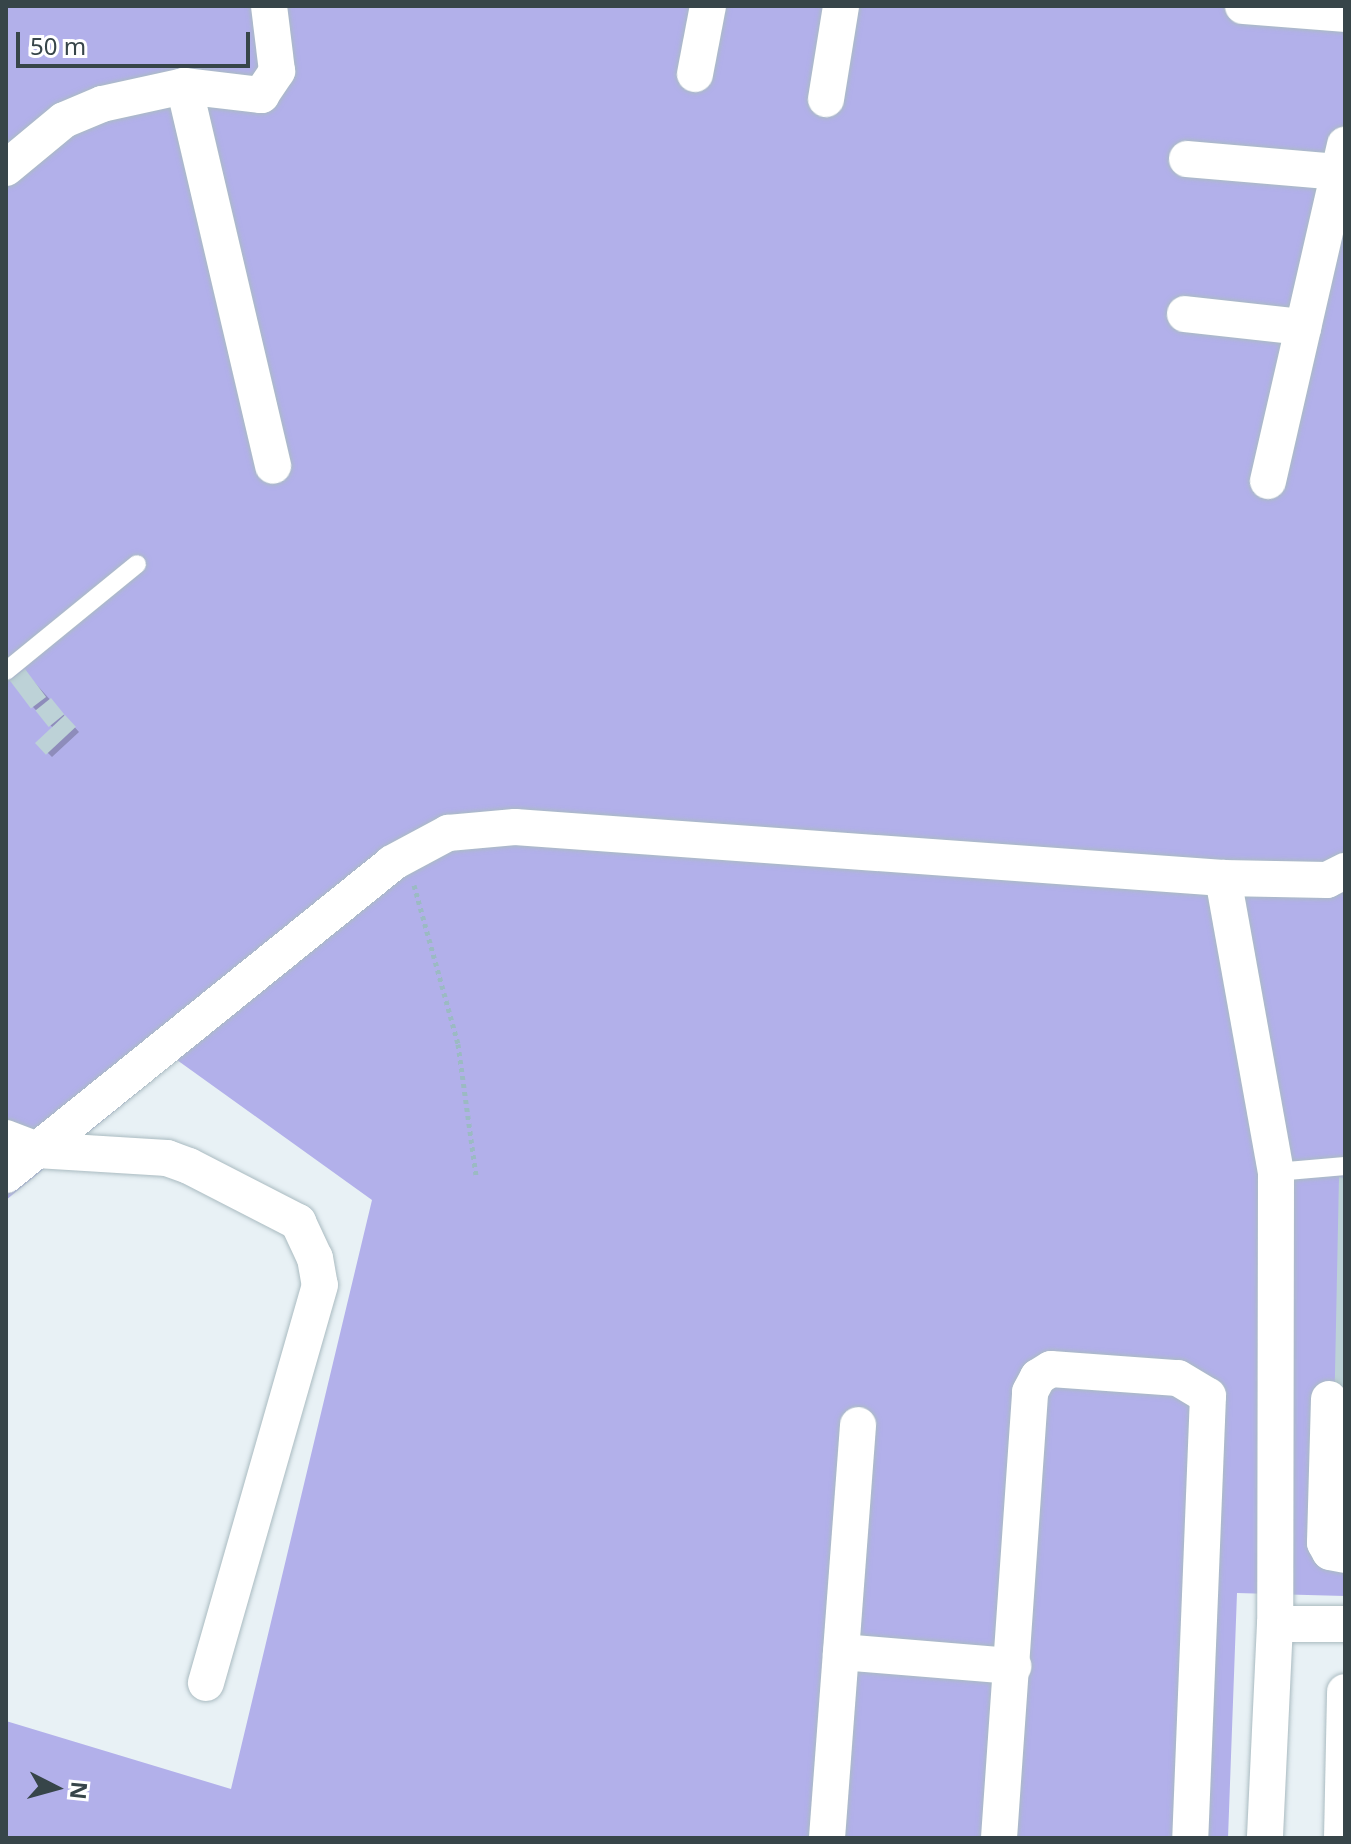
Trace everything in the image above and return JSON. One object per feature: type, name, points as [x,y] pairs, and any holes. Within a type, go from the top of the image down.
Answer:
[{"type":"street","points":[[6,168],[64,120],[114,100],[184,86],[261,95],[277,71],[269,6]]},
{"type":"street","points":[[695,74],[708,6]]},
{"type":"street","points":[[826,99],[841,6]]},
{"type":"street","points":[[1243,6],[1345,14]]},
{"type":"street","points":[[184,86],[273,466]]},
{"type":"street","points":[[1187,159],[1342,159],[1268,481]]},
{"type":"street","points":[[1185,314],[1303,327]]},
{"type":"street","points":[[6,1175],[21,1144],[398,858],[448,833],[515,827],[1223,878],[1327,880],[1345,871]]},
{"type":"street","points":[[1223,878],[1276,1172],[1275,1624],[1265,1838]]},
{"type":"street","points":[[21,1144],[167,1158],[189,1166],[298,1222],[315,1258],[320,1285],[206,1683]]},
{"type":"street","points":[[999,1838],[1030,1392],[1038,1377],[1051,1369],[1178,1378],[1199,1388],[1211,1410],[1190,1838]]},
{"type":"street","points":[[1329,1399],[1325,1543],[1330,1552],[1345,1555]]},
{"type":"street","points":[[827,1838],[858,1425]]},
{"type":"street","points":[[1275,1624],[1345,1624]]},
{"type":"street","points":[[841,1652],[1013,1666]]},
{"type":"street","points":[[1342,1838],[1345,1692]]},
{"type":"lane","points":[[6,671],[137,564]]},
{"type":"lane","points":[[1276,1172],[1345,1166]]},
{"type":"path","points":[[398,858],[458,1044],[476,1175]]},
{"type":"shaded area","points":[[6,6],[1345,6],[1345,1596],[1237,1593],[1228,1838],[6,1838],[6,1721],[231,1789],[372,1200],[177,1060],[6,1200]]},
{"type":"building","points":[[25,669],[46,697],[31,708],[10,680]]},
{"type":"building","points":[[51,698],[64,714],[49,727],[35,711]]},
{"type":"building","points":[[65,715],[76,727],[46,755],[35,743]]},
{"type":"building","points":[[1339,1177],[1345,1178],[1345,1472],[1333,1472]]}]
